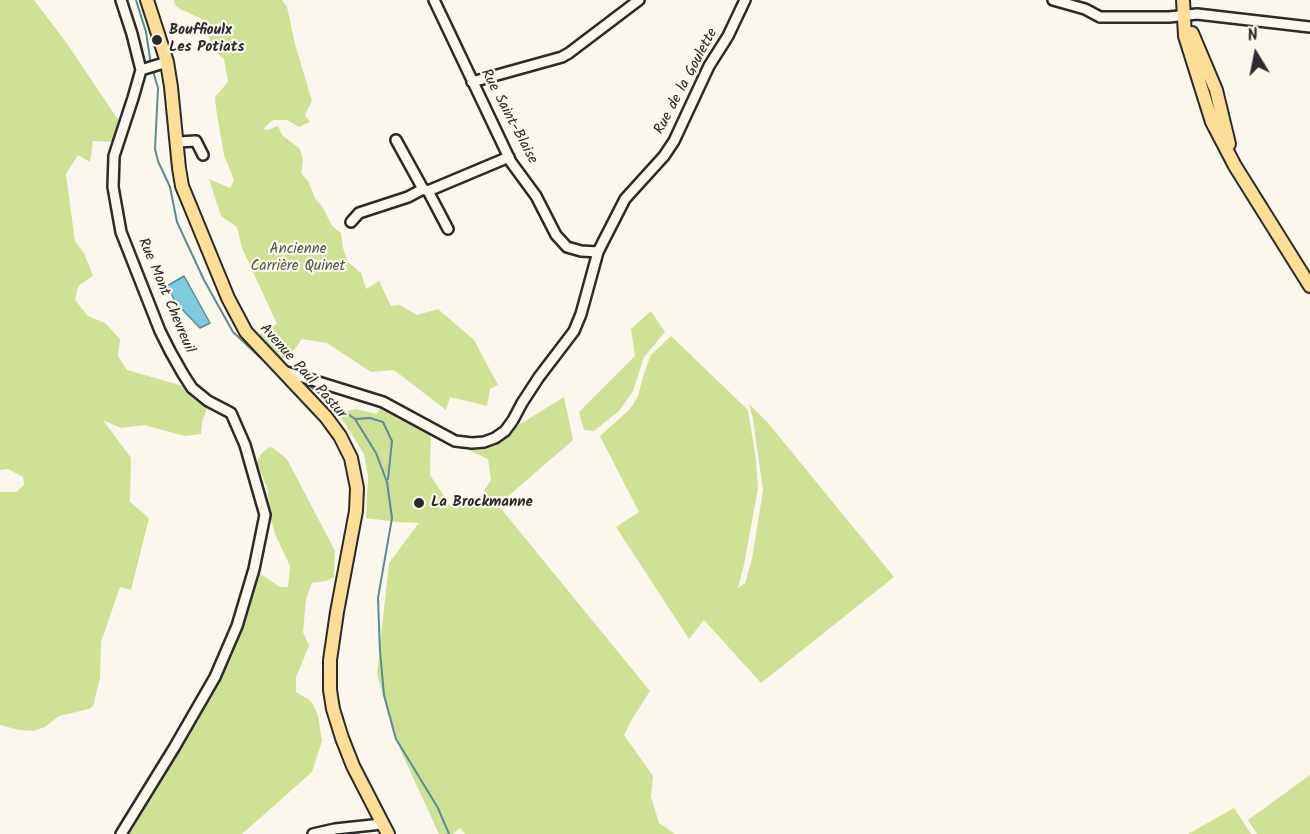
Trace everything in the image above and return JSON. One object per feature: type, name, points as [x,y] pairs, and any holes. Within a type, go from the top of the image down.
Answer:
[{"type":"main road","name":"Avenue Paul Pastur","points":[[147,0],[152,67],[171,87],[182,186],[228,298],[246,332],[326,417],[340,436],[351,458],[357,488],[356,510],[330,660],[330,690],[333,710],[353,766],[385,829]]},
{"type":"main road","points":[[1183,0],[1185,36],[1197,58],[1217,120],[1236,166],[1310,286]]},
{"type":"street","name":"Rue Mont Chevreuil","points":[[121,834],[215,677],[237,626],[254,569],[265,515],[245,445],[231,413],[208,402],[192,388],[183,374],[160,331],[122,232],[113,187],[114,156],[134,98],[152,67],[132,34],[122,0]]},
{"type":"street","name":"Rue Saint-Blaise","points":[[434,0],[509,157],[536,196],[556,235],[567,247],[581,252],[598,252]]},
{"type":"street","points":[[472,82],[562,57],[639,0]]},
{"type":"street","name":"Rue de la Goulette","points":[[281,370],[383,402],[455,441],[484,442],[505,431],[539,377],[574,331],[598,252],[625,199],[664,156],[674,141],[709,66],[728,36],[745,0]]},
{"type":"street","points":[[1053,0],[1083,5],[1100,17],[1169,18],[1197,14],[1310,27]]},
{"type":"street","points":[[396,140],[448,228]]},
{"type":"street","points":[[177,142],[196,141],[202,155]]},
{"type":"street","points":[[351,222],[359,213],[408,197],[509,157]]},
{"type":"street","points":[[313,834],[335,829],[385,829]]},
{"type":"green space","points":[[0,0],[34,0],[68,45],[119,121],[115,142],[93,141],[90,162],[78,155],[66,174],[75,242],[84,253],[93,276],[78,286],[75,300],[88,316],[105,323],[120,339],[118,356],[127,370],[183,386],[207,409],[202,422],[201,434],[185,436],[144,425],[121,428],[103,420],[131,458],[130,502],[149,518],[131,590],[120,587],[101,642],[100,678],[93,706],[59,716],[45,727],[33,731],[0,725],[0,492],[16,492],[24,485],[23,477],[8,469],[0,470]]},
{"type":"green space","name":"Ancienne Carrière Quinet","points":[[174,0],[282,0],[287,7],[312,101],[305,115],[310,122],[299,127],[287,120],[273,120],[263,129],[268,130],[278,126],[282,135],[300,149],[303,161],[301,173],[308,181],[315,198],[332,226],[341,233],[348,262],[361,273],[366,289],[379,281],[391,306],[400,305],[417,315],[438,309],[474,340],[498,385],[490,389],[487,406],[450,397],[446,410],[394,370],[371,372],[327,343],[302,339],[287,360],[272,354],[258,335],[277,324],[242,248],[237,227],[221,216],[209,179],[230,188],[234,180],[224,155],[215,97],[228,82],[224,59],[214,51],[202,19],[180,9],[175,5]]},
{"type":"green space","points":[[651,311],[665,332],[644,357],[633,391],[619,411],[594,431],[584,430],[579,412],[635,356],[631,329]]},
{"type":"green space","points":[[671,336],[748,410],[758,488],[738,588],[745,583],[752,559],[763,490],[749,404],[768,423],[894,577],[761,683],[704,620],[689,639],[616,527],[639,512],[600,436],[630,409],[638,396],[651,355]]},
{"type":"green space","points":[[564,397],[573,440],[498,505],[650,691],[624,735],[653,776],[651,797],[659,823],[675,834],[465,834],[460,828],[453,834],[439,834],[394,736],[377,674],[389,563],[419,523],[366,518],[368,477],[364,454],[336,413],[356,409],[377,414],[383,402],[431,428],[430,475],[451,507],[464,498],[481,496],[491,480],[488,459],[468,450],[498,442],[517,426]]},
{"type":"green space","points":[[272,447],[287,459],[335,551],[334,577],[312,583],[306,599],[303,632],[309,646],[296,677],[296,692],[313,704],[318,716],[322,741],[312,772],[242,834],[129,834],[225,666],[258,572],[280,587],[288,587],[290,566],[275,534],[269,512],[268,490],[257,463],[260,455]]},
{"type":"green space","points":[[1310,775],[1310,834],[1257,834],[1248,820]]},
{"type":"green space","points":[[1234,808],[1251,834],[1188,834]]},
{"type":"water","points":[[184,276],[210,323],[200,328],[176,303],[167,286]]},
{"type":"waterway","points":[[136,0],[146,32],[151,65]]},
{"type":"waterway","points":[[153,71],[158,88],[155,149],[170,187],[177,222],[204,280],[233,332],[266,363]]},
{"type":"waterway","points":[[305,383],[355,419],[376,453],[387,482],[392,518],[378,598],[384,695],[396,739],[438,808],[449,834]]},
{"type":"waterway","points":[[355,419],[370,418],[383,422],[392,441],[388,479]]},
{"type":"place","name":"Bouffioulx Les Potiats","points":[[157,40]]},
{"type":"place","name":"La Brockmanne","points":[[419,503]]}]
